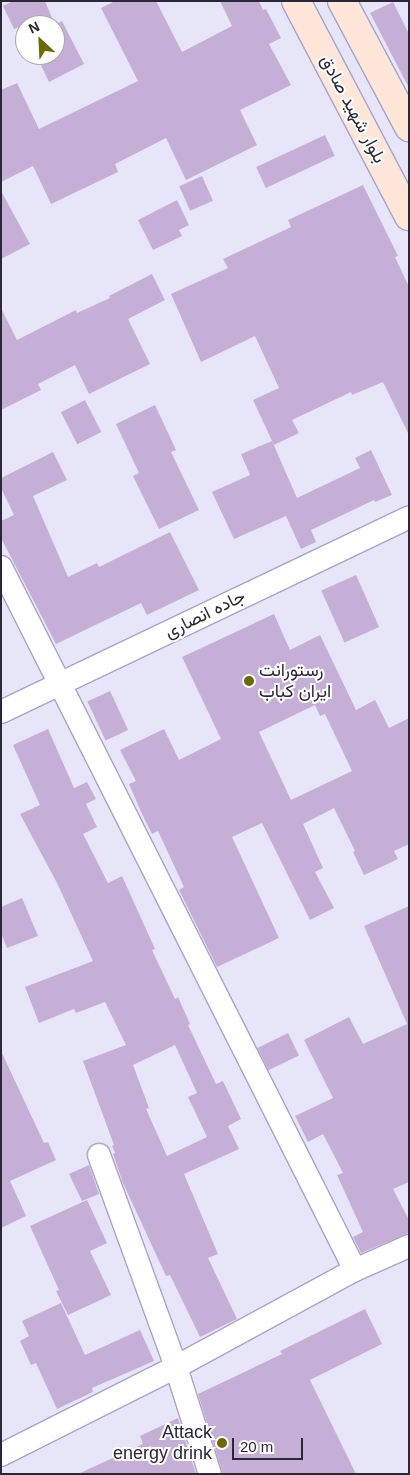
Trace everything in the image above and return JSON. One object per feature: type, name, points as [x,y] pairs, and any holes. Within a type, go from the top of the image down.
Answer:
[{"type":"main road","name":"بلوار شهید صادق","points":[[296,1],[409,216]]},
{"type":"main road","points":[[342,1],[409,127]]},
{"type":"street","name":"جاده انصاری","points":[[1,712],[409,517]]},
{"type":"street","points":[[1,567],[62,683],[356,1270]]},
{"type":"street","points":[[99,1155],[176,1367],[210,1474]]},
{"type":"street","points":[[1,1455],[176,1367],[356,1270],[409,1246]]},
{"type":"building","points":[[13,1],[45,1],[51,15],[15,15],[14,29],[3,6]]},
{"type":"building","points":[[115,1],[156,1],[182,52],[232,26],[220,1],[259,1],[263,10],[266,9],[281,38],[269,44],[291,85],[240,110],[257,145],[186,180],[166,138],[115,164],[118,172],[51,204],[33,166],[1,182],[1,90],[17,83],[39,129],[138,81],[101,8]]},
{"type":"building","points":[[393,2],[409,34],[409,88],[370,13]]},
{"type":"building","points":[[65,27],[84,64],[49,82],[41,65],[65,65]]},
{"type":"building","points":[[325,135],[335,156],[266,188],[256,167]]},
{"type":"building","points":[[202,176],[213,201],[190,211],[179,186]]},
{"type":"building","points":[[363,185],[398,256],[395,257],[409,287],[409,435],[383,382],[352,395],[351,392],[292,420],[299,433],[274,445],[253,400],[279,388],[255,336],[201,362],[171,294],[228,268],[223,259],[291,227],[288,220]]},
{"type":"building","points":[[1,191],[30,244],[1,259]]},
{"type":"building","points":[[177,200],[189,225],[179,230],[182,236],[153,250],[138,220]]},
{"type":"building","points":[[152,274],[165,300],[128,319],[150,364],[89,394],[75,365],[38,384],[41,390],[1,410],[1,308],[17,340],[76,310],[77,313],[110,298],[109,296]]},
{"type":"building","points":[[85,400],[101,432],[77,444],[61,412]]},
{"type":"building","points":[[155,405],[176,450],[171,452],[199,510],[159,529],[133,476],[139,473],[116,424]]},
{"type":"building","points":[[272,441],[297,498],[360,468],[355,458],[371,450],[392,495],[375,502],[374,500],[311,530],[316,542],[301,549],[286,516],[234,539],[212,492],[250,475],[241,454]]},
{"type":"building","points":[[53,452],[67,480],[33,496],[68,577],[97,563],[99,567],[170,532],[199,590],[147,615],[141,603],[56,644],[1,538],[1,521],[14,515],[1,488],[1,478]]},
{"type":"building","points":[[356,575],[379,627],[344,643],[321,590]]},
{"type":"building","points":[[274,614],[290,650],[320,635],[356,710],[375,700],[389,728],[409,718],[409,844],[394,851],[398,859],[364,875],[353,852],[355,851],[334,808],[303,824],[323,868],[315,872],[334,908],[310,920],[262,823],[232,837],[279,938],[217,967],[179,890],[184,887],[158,831],[152,834],[142,814],[129,784],[136,781],[120,750],[164,729],[179,760],[221,739],[182,657]],"holes":[[[315,705],[320,716],[325,714],[352,771],[291,800],[259,732]]]},
{"type":"building","points":[[110,691],[128,730],[106,741],[87,702]]},
{"type":"building","points":[[48,729],[74,788],[87,782],[96,799],[86,804],[97,827],[83,834],[108,883],[122,876],[155,949],[152,950],[175,999],[178,997],[190,1024],[188,1025],[216,1084],[223,1081],[241,1119],[228,1126],[239,1149],[184,1174],[218,1254],[208,1258],[237,1319],[200,1337],[170,1275],[166,1276],[123,1183],[113,1154],[115,1153],[112,1146],[114,1145],[83,1061],[126,1045],[105,1002],[76,1013],[74,1009],[39,1023],[25,987],[93,961],[57,883],[20,814],[40,805],[13,745]],"holes":[[[175,1045],[197,1093],[188,1097],[207,1137],[167,1156],[146,1109],[149,1108],[133,1065]]]},
{"type":"building","points":[[22,898],[38,936],[7,948],[1,933],[1,907]]},
{"type":"building","points":[[409,906],[409,1182],[393,1189],[409,1220],[409,1233],[361,1253],[353,1237],[363,1232],[337,1175],[343,1173],[323,1134],[308,1142],[295,1116],[333,1098],[304,1040],[349,1017],[363,1044],[407,1024],[364,926]]},
{"type":"building","points":[[288,1033],[299,1055],[268,1070],[257,1048]]},
{"type":"building","points":[[1,1051],[44,1143],[48,1142],[56,1160],[10,1181],[26,1216],[1,1228]]},
{"type":"building","points":[[89,1165],[99,1194],[82,1201],[69,1174]]},
{"type":"building","points":[[87,1200],[107,1243],[90,1251],[111,1295],[68,1315],[56,1291],[59,1290],[30,1226]]},
{"type":"building","points":[[61,1303],[85,1355],[140,1330],[154,1361],[92,1388],[93,1392],[57,1409],[36,1363],[31,1365],[20,1341],[29,1336],[22,1321]]},
{"type":"building","points":[[365,1309],[382,1344],[310,1380],[356,1474],[223,1474],[198,1394],[282,1354],[280,1351]]},
{"type":"building","points":[[178,1418],[196,1474],[78,1474],[143,1444],[140,1436]]},
{"type":"place","name":"رستورانت ایران کباب","points":[[249,681]]},
{"type":"place","name":"Attack energy drink","points":[[222,1443]]}]
